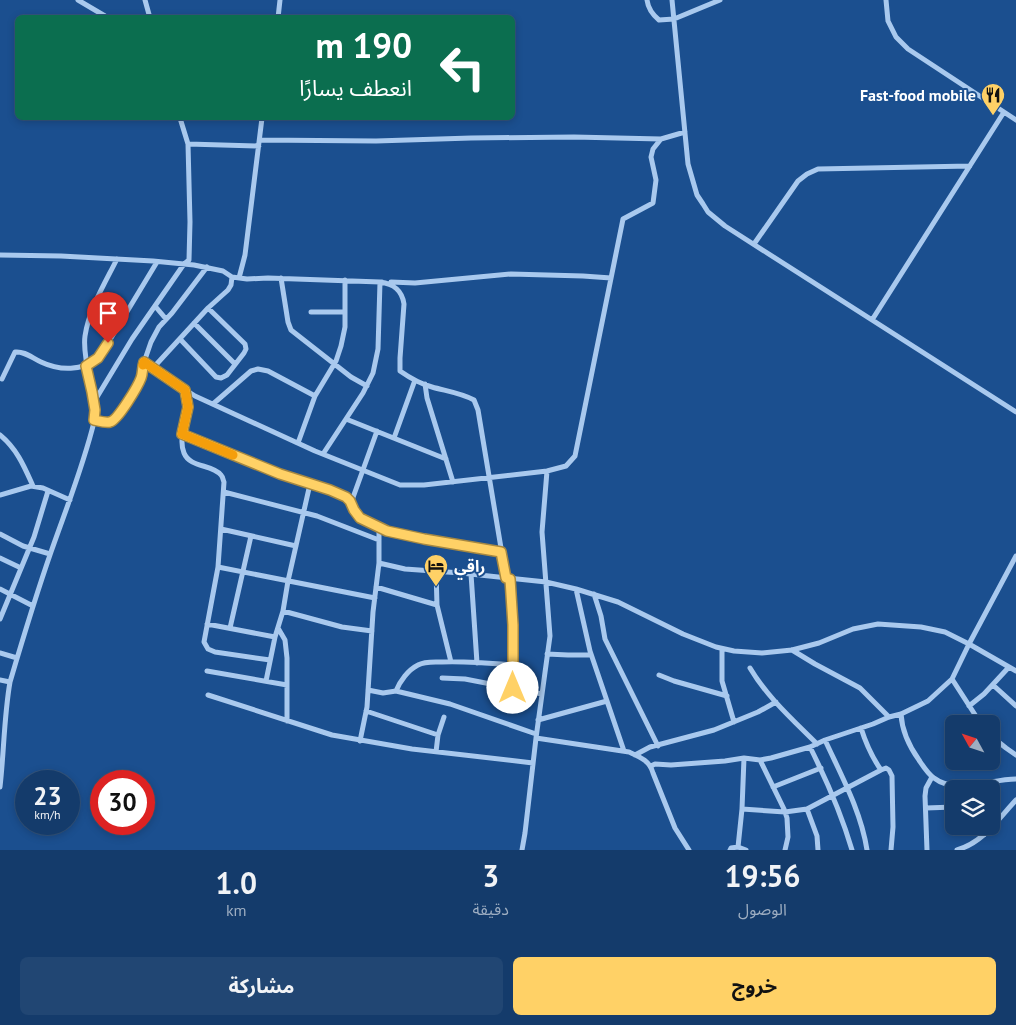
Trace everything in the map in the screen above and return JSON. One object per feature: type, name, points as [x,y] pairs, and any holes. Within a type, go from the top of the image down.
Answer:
[{"type":"street","points":[[78,0],[103,15]]},
{"type":"street","points":[[145,0],[149,15]]},
{"type":"street","points":[[278,15],[280,0]]},
{"type":"street","points":[[647,0],[648,5],[659,20],[674,19],[720,0]]},
{"type":"street","points":[[672,0],[688,164],[697,195],[702,204],[716,219],[1016,412]]},
{"type":"street","points":[[886,0],[888,21],[896,37],[908,49],[1016,120]]},
{"type":"street","points":[[872,320],[1004,112]]},
{"type":"street","points":[[94,402],[154,306],[184,264],[189,260],[188,144],[181,120]]},
{"type":"street","points":[[239,278],[245,255],[262,120]]},
{"type":"street","points":[[260,140],[376,141],[574,137],[661,139],[685,132]]},
{"type":"street","points":[[144,362],[185,390],[213,404],[323,454],[400,484],[424,486],[547,471],[566,466],[575,456],[623,219],[654,203],[656,180],[651,157],[653,149],[661,139]]},
{"type":"street","points":[[188,144],[259,146]]},
{"type":"street","points":[[754,244],[798,181],[818,168],[970,166]]},
{"type":"street","points":[[0,255],[61,256],[184,264],[223,271],[232,277],[239,278],[416,283],[511,274],[611,278]]},
{"type":"street","points":[[0,786],[10,682],[50,554],[85,457],[94,420],[94,402],[86,366],[85,336],[91,312],[117,259]]},
{"type":"street","points":[[2,379],[15,352],[21,351],[42,363],[58,368],[86,366],[98,358],[157,262]]},
{"type":"street","points":[[94,420],[111,422],[118,417],[141,378],[142,368],[151,342],[159,327],[207,268]]},
{"type":"street","points":[[153,368],[208,308],[231,286],[232,277]]},
{"type":"street","points":[[281,278],[288,322],[292,330],[351,377],[367,386]]},
{"type":"street","points":[[298,443],[315,396],[334,364],[341,346],[345,327],[345,280]]},
{"type":"street","points":[[380,282],[393,285],[399,289],[403,298],[400,371],[430,387],[462,394],[474,400],[478,410],[501,552],[508,579],[513,625],[513,688]]},
{"type":"street","points":[[323,454],[367,386],[373,373],[378,349],[380,282]]},
{"type":"street","points":[[154,306],[166,319]]},
{"type":"street","points":[[180,339],[216,377],[220,378],[227,375],[244,353],[246,349],[245,344],[208,308]]},
{"type":"street","points":[[311,312],[344,312]]},
{"type":"street","points":[[194,324],[235,364]]},
{"type":"street","points":[[213,404],[251,371],[258,369],[268,371],[315,396]]},
{"type":"street","points":[[394,438],[415,380]]},
{"type":"street","points":[[425,384],[453,482]]},
{"type":"street","points":[[185,390],[188,407],[182,434],[185,455],[190,460],[221,475],[224,482],[218,567],[204,642],[208,649],[215,652],[270,660]]},
{"type":"street","points":[[346,419],[446,459]]},
{"type":"street","points":[[351,503],[377,431]]},
{"type":"street","points":[[182,434],[280,474],[346,497],[360,518],[387,531],[501,552]]},
{"type":"street","points":[[0,435],[20,456],[33,486]]},
{"type":"street","points":[[522,850],[526,833],[536,736],[550,636],[542,532],[547,471]]},
{"type":"street","points":[[266,681],[310,484]]},
{"type":"street","points":[[0,495],[33,486],[70,500]]},
{"type":"street","points":[[0,619],[30,548],[48,491]]},
{"type":"street","points":[[224,492],[317,516],[380,540]]},
{"type":"street","points":[[360,741],[368,690],[379,563],[380,528]]},
{"type":"street","points":[[221,529],[296,546]]},
{"type":"street","points":[[0,534],[19,544],[50,554]]},
{"type":"street","points":[[230,628],[251,536]]},
{"type":"street","points":[[651,766],[655,764],[725,762],[744,758],[760,760],[810,747],[901,714],[928,701],[952,679],[1016,556]]},
{"type":"street","points":[[0,558],[22,568]]},
{"type":"street","points":[[379,563],[405,568],[546,582],[576,589],[618,602],[683,634],[716,647],[734,651],[762,653],[792,650],[819,643],[853,629],[878,624],[921,627],[945,632],[1016,671]]},
{"type":"street","points":[[218,567],[375,598]]},
{"type":"street","points":[[436,571],[437,605],[451,662]]},
{"type":"street","points":[[471,574],[477,663]]},
{"type":"street","points":[[376,587],[437,605]]},
{"type":"street","points":[[576,589],[591,655],[624,751]]},
{"type":"street","points":[[0,590],[33,606]]},
{"type":"street","points":[[594,594],[601,616],[605,639],[658,746]]},
{"type":"street","points":[[283,611],[342,627],[372,631]]},
{"type":"street","points":[[207,624],[275,637]]},
{"type":"street","points":[[278,628],[285,640],[288,658],[287,721]]},
{"type":"street","points":[[722,649],[722,681],[734,722]]},
{"type":"street","points":[[792,650],[860,688],[889,717]]},
{"type":"street","points":[[0,653],[17,658]]},
{"type":"street","points":[[547,654],[568,656],[591,655]]},
{"type":"street","points":[[396,691],[400,681],[419,664],[451,662],[513,665]]},
{"type":"street","points":[[969,706],[984,694],[1009,667]]},
{"type":"street","points":[[750,668],[776,702],[817,744]]},
{"type":"street","points":[[206,671],[287,685]]},
{"type":"street","points":[[659,675],[727,696]]},
{"type":"street","points":[[442,678],[465,679],[542,694]]},
{"type":"street","points":[[952,679],[975,715]]},
{"type":"street","points":[[0,680],[10,682]]},
{"type":"street","points":[[993,685],[1016,706]]},
{"type":"street","points":[[368,690],[383,693],[396,691],[450,704],[536,736],[624,751],[641,757],[651,766],[675,828],[689,850]]},
{"type":"street","points":[[208,695],[332,735],[360,741],[533,764]]},
{"type":"street","points":[[538,720],[607,701]]},
{"type":"street","points":[[635,755],[650,747],[714,730],[758,712],[776,702]]},
{"type":"street","points":[[366,711],[438,735]]},
{"type":"street","points":[[901,714],[905,735],[915,754],[932,777],[945,784]]},
{"type":"street","points":[[436,752],[438,735],[444,717]]},
{"type":"street","points":[[861,728],[867,746],[881,770]]},
{"type":"street","points":[[825,740],[860,820],[867,850]]},
{"type":"street","points":[[1000,743],[1016,755]]},
{"type":"street","points":[[810,747],[821,768],[852,850]]},
{"type":"street","points":[[738,847],[744,758]]},
{"type":"street","points":[[760,760],[787,818],[788,837],[785,850]]},
{"type":"street","points":[[773,787],[821,768]]},
{"type":"street","points":[[742,809],[785,812],[807,809],[886,768],[892,776],[891,850]]},
{"type":"street","points":[[927,850],[926,788],[932,777]]},
{"type":"street","points":[[1000,782],[1016,779]]},
{"type":"street","points":[[1000,818],[1016,800]]},
{"type":"street","points":[[926,808],[945,807]]},
{"type":"street","points":[[807,809],[817,836],[818,850]]},
{"type":"street","points":[[958,850],[967,847],[984,835]]},
{"type":"street","points":[[730,850],[731,848],[738,847],[746,850]]},
{"type":"slow traffic","points":[[143,365],[144,362],[185,390],[188,407],[182,434],[233,455]]},
{"type":"place","name":"Fast-food mobile","points":[[993,116]]},
{"type":"place","name":"راقي","points":[[436,587]]},
{"type":"route","points":[[108,343],[98,358],[86,366],[95,410],[94,420],[111,422],[118,417],[141,378],[144,362],[185,390],[188,407],[182,434],[280,474],[346,497],[360,518],[387,531],[501,552],[506,578],[510,579],[513,625],[513,688]]}]
